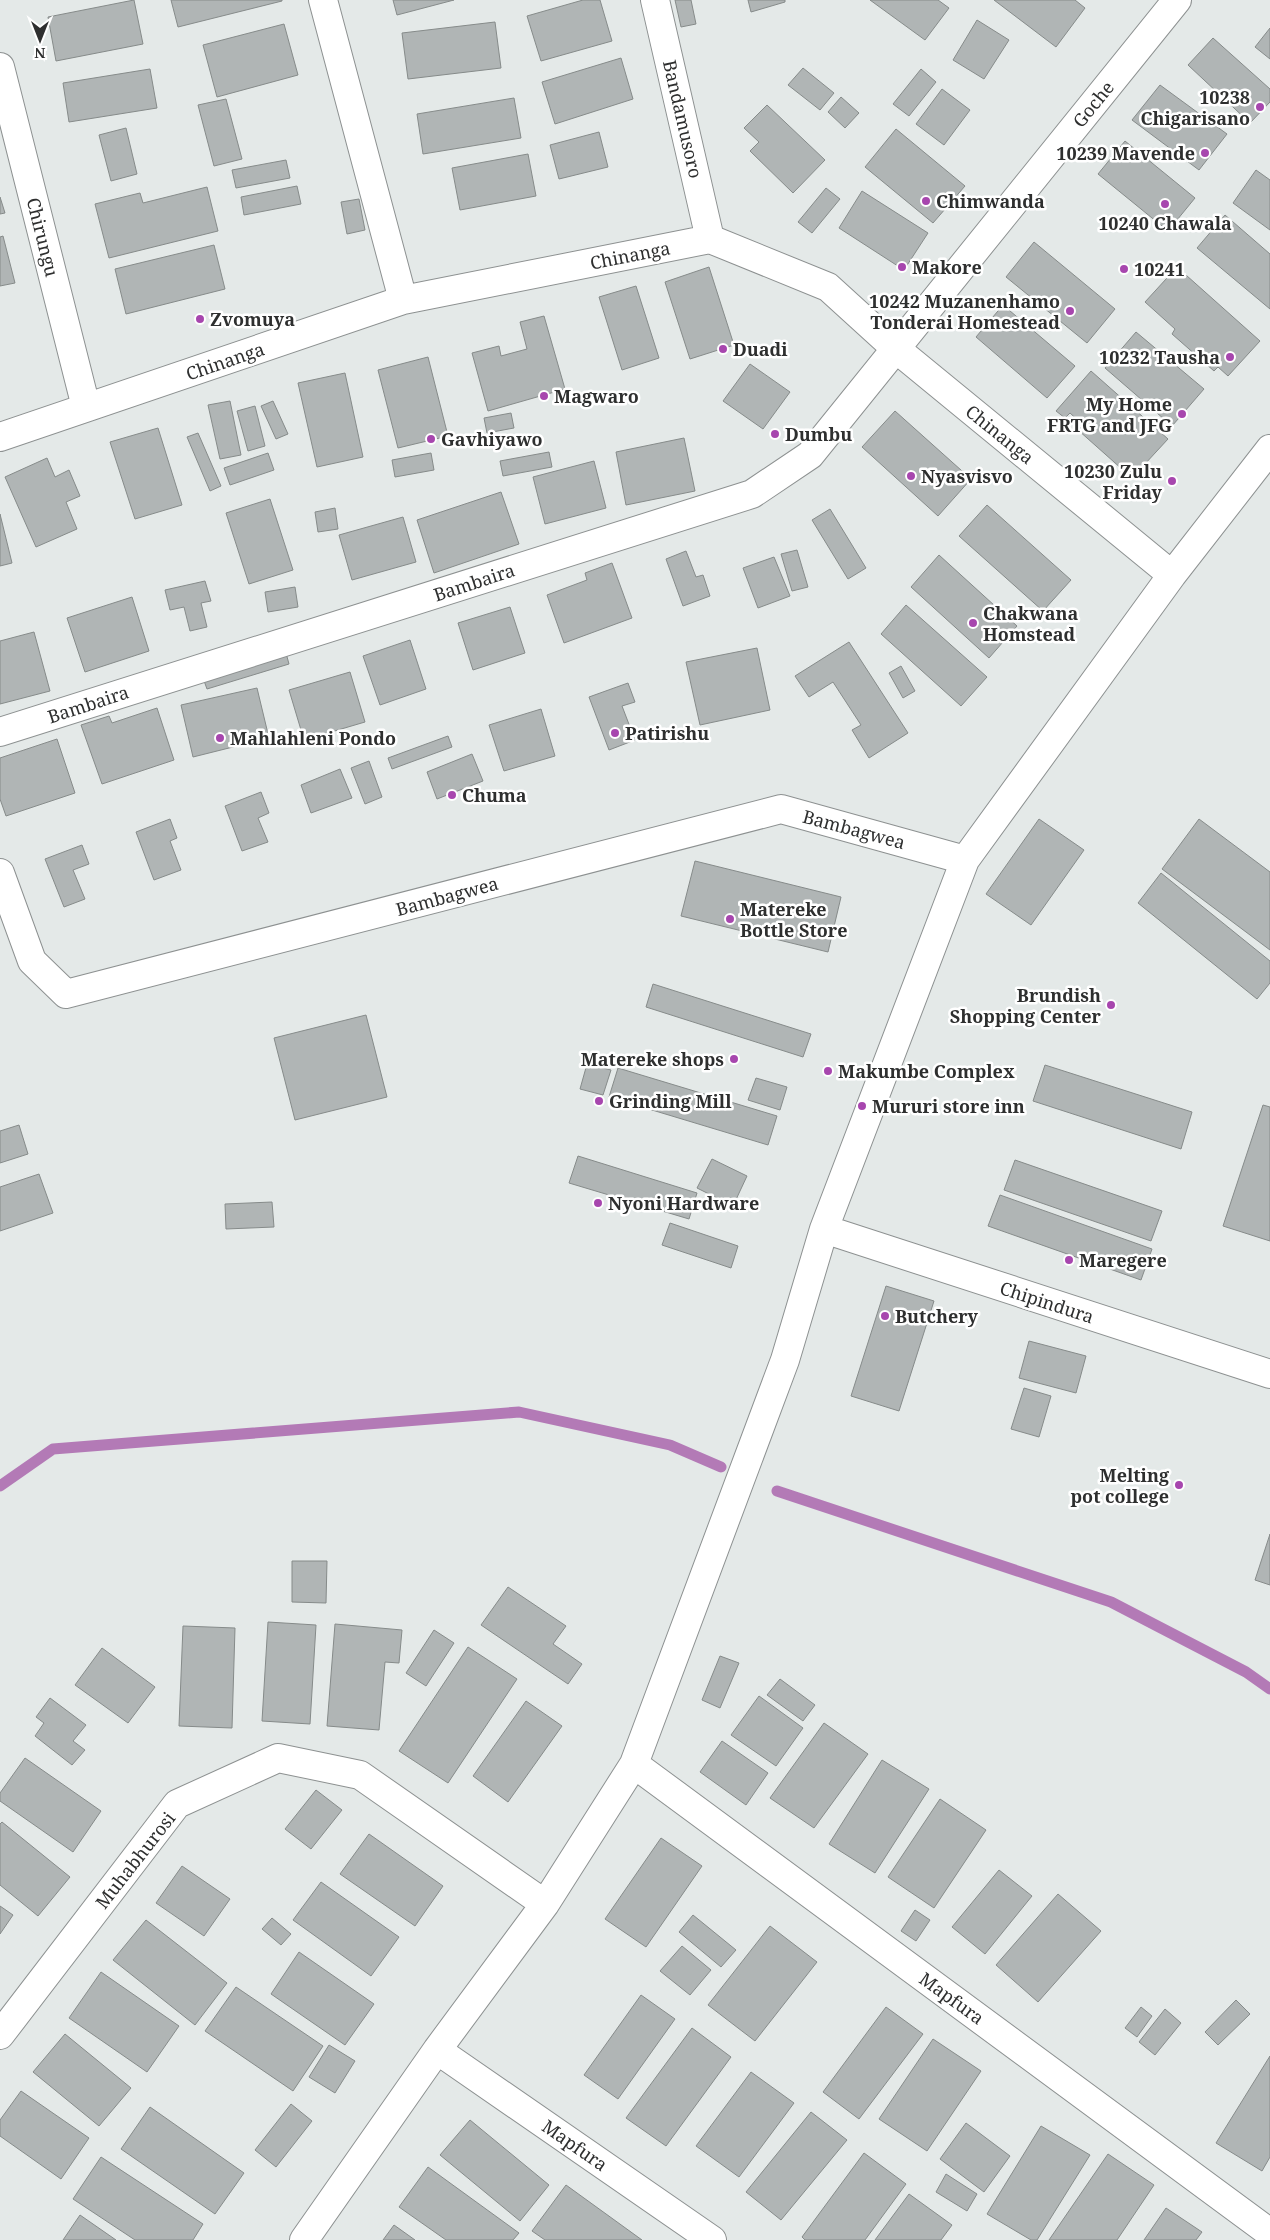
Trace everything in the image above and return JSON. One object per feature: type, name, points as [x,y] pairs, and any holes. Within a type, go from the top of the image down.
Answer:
[{"type":"street","points":[[323,0],[403,300]]},
{"type":"street","name":"Bandamusoro","points":[[655,0],[710,239]]},
{"type":"street","name":"Goche","points":[[895,348],[1177,0]]},
{"type":"street","name":"Chirungu","points":[[0,68],[86,408]]},
{"type":"street","name":"Chinanga","points":[[0,437],[403,300],[710,239],[828,287],[895,348],[1172,575]]},
{"type":"street","name":"Bambaira","points":[[0,732],[752,494],[810,455],[895,348]]},
{"type":"street","points":[[304,2240],[437,2050],[545,1904],[634,1764],[785,1360],[824,1229],[965,860],[1172,575],[1270,448]]},
{"type":"street","name":"Bambagwea","points":[[0,873],[32,961],[66,994],[781,809],[965,860]]},
{"type":"street","name":"Chipindura","points":[[824,1229],[1270,1374]]},
{"type":"street","name":"Muhabhurosi","points":[[0,2035],[177,1804],[278,1758],[360,1775],[545,1904]]},
{"type":"street","name":"Mapfura","points":[[634,1764],[1270,2233]]},
{"type":"street","name":"Mapfura","points":[[437,2050],[712,2240]]},
{"type":"building","points":[[134,0],[143,44],[56,61],[48,17]]},
{"type":"building","points":[[171,0],[282,0],[282,1],[178,27]]},
{"type":"building","points":[[393,0],[454,0],[397,15]]},
{"type":"building","points":[[583,0],[600,0],[612,41],[541,61],[527,16]]},
{"type":"building","points":[[675,0],[691,0],[696,24],[681,27]]},
{"type":"building","points":[[748,0],[785,0],[785,2],[751,12]]},
{"type":"building","points":[[870,0],[938,0],[949,8],[925,40]]},
{"type":"building","points":[[994,0],[1075,0],[1085,8],[1056,47]]},
{"type":"building","points":[[977,20],[1009,40],[984,79],[953,60]]},
{"type":"building","points":[[495,22],[501,68],[408,79],[402,33]]},
{"type":"building","points":[[284,24],[298,75],[217,97],[203,45]]},
{"type":"building","points":[[1270,28],[1270,59],[1255,47]]},
{"type":"building","points":[[1213,38],[1270,89],[1270,102],[1250,123],[1188,65]]},
{"type":"building","points":[[621,58],[633,99],[555,124],[542,82]]},
{"type":"building","points":[[803,68],[834,93],[820,110],[788,85]]},
{"type":"building","points":[[150,69],[157,108],[69,122],[63,83]]},
{"type":"building","points":[[921,69],[936,82],[909,116],[893,104]]},
{"type":"building","points":[[1160,85],[1227,134],[1199,170],[1132,120]]},
{"type":"building","points":[[942,89],[970,110],[944,145],[916,124]]},
{"type":"building","points":[[841,97],[859,113],[845,128],[828,112]]},
{"type":"building","points":[[514,98],[521,138],[423,154],[417,114]]},
{"type":"building","points":[[226,99],[242,159],[214,166],[198,105]]},
{"type":"building","points":[[767,105],[825,160],[793,193],[750,151],[759,142],[744,128]]},
{"type":"building","points":[[126,128],[137,174],[111,181],[99,135]]},
{"type":"building","points":[[896,129],[965,186],[933,223],[865,167]]},
{"type":"building","points":[[599,132],[608,167],[559,179],[550,145]]},
{"type":"building","points":[[1125,141],[1195,198],[1168,231],[1098,174]]},
{"type":"building","points":[[528,154],[536,196],[460,210],[452,168]]},
{"type":"building","points":[[286,160],[290,178],[236,188],[232,170]]},
{"type":"building","points":[[1256,170],[1270,180],[1270,230],[1233,203]]},
{"type":"building","points":[[297,186],[301,204],[244,215],[241,197]]},
{"type":"building","points":[[207,187],[218,231],[109,258],[95,204],[140,193],[143,203]]},
{"type":"building","points":[[826,188],[840,199],[812,233],[798,222]]},
{"type":"building","points":[[862,191],[928,233],[904,270],[839,228]]},
{"type":"building","points":[[0,197],[5,213],[0,214]]},
{"type":"building","points":[[359,199],[365,230],[347,234],[341,202]]},
{"type":"building","points":[[1225,215],[1270,254],[1270,309],[1197,248]]},
{"type":"building","points":[[3,236],[15,283],[0,286],[0,237]]},
{"type":"building","points":[[1034,242],[1115,309],[1087,343],[1006,277]]},
{"type":"building","points":[[214,245],[225,289],[126,314],[115,269]]},
{"type":"building","points":[[709,267],[734,345],[690,359],[665,282]]},
{"type":"building","points":[[1177,267],[1260,341],[1228,376],[1218,367],[1214,371],[1172,334],[1175,329],[1145,302]]},
{"type":"building","points":[[636,286],[659,358],[622,370],[599,297]]},
{"type":"building","points":[[1003,305],[1075,366],[1047,398],[976,337]]},
{"type":"building","points":[[544,316],[565,389],[488,411],[472,353],[499,346],[501,356],[527,349],[520,322]]},
{"type":"building","points":[[1136,332],[1204,389],[1172,426],[1105,368]]},
{"type":"building","points":[[428,357],[448,436],[398,448],[378,370]]},
{"type":"building","points":[[750,364],[790,392],[763,429],[723,401]]},
{"type":"building","points":[[1091,371],[1168,439],[1132,478],[1078,430],[1083,425],[1070,413],[1065,418],[1056,411]]},
{"type":"building","points":[[345,373],[363,457],[317,467],[298,383]]},
{"type":"building","points":[[230,401],[241,455],[220,459],[208,405]]},
{"type":"building","points":[[273,401],[288,434],[276,439],[261,406]]},
{"type":"building","points":[[255,406],[265,446],[248,451],[237,411]]},
{"type":"building","points":[[895,411],[971,479],[938,516],[862,447]]},
{"type":"building","points":[[511,413],[514,428],[487,433],[484,418]]},
{"type":"building","points":[[158,428],[182,505],[135,519],[110,442]]},
{"type":"building","points":[[198,433],[221,486],[210,491],[187,437]]},
{"type":"building","points":[[684,438],[695,491],[626,505],[616,452]]},
{"type":"building","points":[[549,452],[552,467],[503,476],[500,461]]},
{"type":"building","points":[[268,453],[274,470],[230,485],[224,468]]},
{"type":"building","points":[[431,453],[434,470],[395,477],[392,460]]},
{"type":"building","points":[[47,458],[55,477],[69,470],[80,496],[66,502],[77,529],[36,547],[5,477]]},
{"type":"building","points":[[594,461],[606,508],[545,524],[533,477]]},
{"type":"building","points":[[501,492],[519,544],[434,573],[417,520]]},
{"type":"building","points":[[270,499],[293,570],[249,584],[226,513]]},
{"type":"building","points":[[987,505],[1071,580],[1043,611],[959,536]]},
{"type":"building","points":[[335,508],[338,529],[318,532],[315,512]]},
{"type":"building","points":[[830,509],[866,568],[848,579],[812,520]]},
{"type":"building","points":[[0,514],[12,563],[0,566]]},
{"type":"building","points":[[403,517],[416,562],[352,580],[339,535]]},
{"type":"building","points":[[797,550],[808,587],[792,591],[781,554]]},
{"type":"building","points":[[686,551],[696,577],[703,575],[710,596],[683,606],[666,559]]},
{"type":"building","points":[[939,555],[1017,626],[989,658],[911,587]]},
{"type":"building","points":[[774,557],[790,596],[758,608],[743,568]]},
{"type":"building","points":[[612,563],[632,618],[564,643],[547,595],[587,580],[585,573]]},
{"type":"building","points":[[205,581],[211,601],[201,603],[207,627],[190,631],[184,607],[170,610],[165,590]]},
{"type":"building","points":[[295,587],[298,607],[268,612],[265,592]]},
{"type":"building","points":[[132,597],[149,651],[85,672],[67,618]]},
{"type":"building","points":[[906,605],[987,677],[961,706],[881,634]]},
{"type":"building","points":[[510,607],[525,653],[473,670],[458,623]]},
{"type":"building","points":[[34,632],[50,691],[0,704],[0,641]]},
{"type":"building","points":[[410,640],[426,689],[380,705],[363,656]]},
{"type":"building","points":[[849,642],[908,733],[869,758],[852,730],[861,725],[833,682],[809,697],[795,676]]},
{"type":"building","points":[[757,648],[770,710],[700,725],[686,662]]},
{"type":"building","points":[[286,653],[289,664],[207,689],[203,678]]},
{"type":"building","points":[[901,666],[915,691],[903,698],[889,673]]},
{"type":"building","points":[[350,672],[365,722],[304,740],[289,690]]},
{"type":"building","points":[[628,683],[635,702],[622,706],[635,740],[609,750],[589,697]]},
{"type":"building","points":[[257,688],[269,738],[193,757],[181,705]]},
{"type":"building","points":[[157,708],[174,760],[102,784],[81,725],[109,716],[112,723]]},
{"type":"building","points":[[541,709],[555,756],[504,771],[489,725]]},
{"type":"building","points":[[448,736],[452,747],[392,769],[388,758]]},
{"type":"building","points":[[57,739],[75,793],[6,816],[0,799],[0,758]]},
{"type":"building","points":[[472,754],[483,781],[437,799],[427,772]]},
{"type":"building","points":[[369,761],[382,797],[365,804],[351,768]]},
{"type":"building","points":[[340,769],[352,798],[311,813],[301,785]]},
{"type":"building","points":[[261,792],[269,813],[258,818],[268,842],[242,851],[225,806]]},
{"type":"building","points":[[170,819],[177,838],[170,841],[181,870],[154,880],[136,832]]},
{"type":"building","points":[[1039,819],[1084,850],[1031,925],[986,894]]},
{"type":"building","points":[[1199,819],[1270,872],[1270,950],[1162,869]]},
{"type":"building","points":[[82,845],[89,864],[73,870],[85,899],[64,907],[45,859]]},
{"type":"building","points":[[695,861],[841,897],[828,952],[681,916]]},
{"type":"building","points":[[1161,873],[1270,961],[1270,983],[1257,999],[1138,903]]},
{"type":"building","points":[[653,984],[811,1034],[803,1057],[646,1007]]},
{"type":"building","points":[[366,1015],[387,1097],[295,1120],[274,1038]]},
{"type":"building","points":[[587,1064],[611,1070],[603,1095],[580,1089]]},
{"type":"building","points":[[1045,1065],[1192,1112],[1181,1149],[1033,1101]]},
{"type":"building","points":[[618,1068],[777,1116],[768,1145],[609,1097]]},
{"type":"building","points":[[756,1078],[787,1087],[780,1110],[748,1100]]},
{"type":"building","points":[[1263,1105],[1270,1107],[1270,1241],[1223,1226]]},
{"type":"building","points":[[19,1125],[28,1154],[0,1163],[0,1131]]},
{"type":"building","points":[[578,1156],[697,1193],[689,1219],[569,1183]]},
{"type":"building","points":[[712,1159],[747,1176],[733,1206],[697,1188]]},
{"type":"building","points":[[1015,1160],[1162,1211],[1151,1241],[1004,1190]]},
{"type":"building","points":[[39,1174],[53,1213],[0,1231],[0,1187]]},
{"type":"building","points":[[1000,1195],[1152,1249],[1141,1280],[988,1226]]},
{"type":"building","points":[[272,1202],[274,1227],[226,1229],[225,1204]]},
{"type":"building","points":[[670,1223],[738,1246],[731,1268],[662,1245]]},
{"type":"building","points":[[886,1286],[934,1301],[899,1411],[851,1396]]},
{"type":"building","points":[[1029,1341],[1086,1356],[1076,1393],[1019,1378]]},
{"type":"building","points":[[1024,1388],[1051,1396],[1039,1437],[1011,1429]]},
{"type":"building","points":[[1270,1534],[1270,1585],[1255,1580]]},
{"type":"building","points":[[292,1561],[327,1561],[326,1603],[292,1602]]},
{"type":"building","points":[[508,1587],[566,1626],[553,1644],[582,1664],[568,1684],[481,1625]]},
{"type":"building","points":[[268,1622],[316,1625],[310,1724],[262,1721]]},
{"type":"building","points":[[335,1624],[402,1630],[399,1663],[385,1662],[379,1730],[327,1726]]},
{"type":"building","points":[[183,1626],[235,1628],[232,1728],[179,1726]]},
{"type":"building","points":[[434,1630],[454,1643],[426,1686],[406,1673]]},
{"type":"building","points":[[468,1647],[517,1679],[448,1783],[399,1751]]},
{"type":"building","points":[[102,1648],[155,1687],[128,1723],[75,1685]]},
{"type":"building","points":[[720,1656],[739,1663],[720,1708],[702,1700]]},
{"type":"building","points":[[780,1679],[815,1705],[803,1721],[767,1695]]},
{"type":"building","points":[[759,1696],[803,1728],[776,1766],[731,1735]]},
{"type":"building","points":[[50,1698],[86,1725],[73,1741],[85,1750],[72,1765],[35,1736],[44,1723],[36,1717]]},
{"type":"building","points":[[526,1701],[562,1726],[508,1802],[473,1776]]},
{"type":"building","points":[[824,1723],[868,1754],[814,1828],[770,1798]]},
{"type":"building","points":[[722,1741],[768,1773],[746,1805],[700,1772]]},
{"type":"building","points":[[25,1758],[101,1811],[73,1852],[0,1801],[0,1793]]},
{"type":"building","points":[[882,1760],[929,1789],[875,1873],[829,1844]]},
{"type":"building","points":[[316,1790],[342,1810],[311,1849],[285,1829]]},
{"type":"building","points":[[940,1799],[986,1830],[934,1908],[888,1877]]},
{"type":"building","points":[[2,1822],[70,1877],[38,1916],[0,1885],[0,1824]]},
{"type":"building","points":[[369,1834],[443,1886],[415,1926],[340,1874]]},
{"type":"building","points":[[661,1838],[702,1866],[646,1947],[605,1919]]},
{"type":"building","points":[[182,1866],[230,1899],[204,1936],[156,1903]]},
{"type":"building","points":[[999,1870],[1032,1896],[985,1954],[952,1927]]},
{"type":"building","points":[[321,1882],[399,1937],[371,1976],[293,1920]]},
{"type":"building","points":[[1058,1894],[1101,1931],[1038,2002],[996,1965]]},
{"type":"building","points":[[0,1906],[13,1915],[0,1934]]},
{"type":"building","points":[[915,1910],[930,1920],[916,1941],[901,1931]]},
{"type":"building","points":[[693,1915],[736,1950],[721,1967],[679,1932]]},
{"type":"building","points":[[272,1918],[291,1934],[281,1945],[262,1929]]},
{"type":"building","points":[[146,1920],[227,1983],[195,2025],[113,1960]]},
{"type":"building","points":[[770,1926],[817,1962],[755,2041],[708,2005]]},
{"type":"building","points":[[682,1946],[711,1970],[690,1995],[660,1971]]},
{"type":"building","points":[[299,1952],[374,2004],[345,2045],[271,1994]]},
{"type":"building","points":[[101,1972],[179,2026],[147,2072],[69,2018]]},
{"type":"building","points":[[236,1987],[323,2046],[293,2091],[205,2031]]},
{"type":"building","points":[[641,1995],[675,2019],[618,2099],[584,2075]]},
{"type":"building","points":[[1236,2000],[1250,2014],[1218,2045],[1205,2032]]},
{"type":"building","points":[[886,2007],[923,2034],[859,2119],[823,2092]]},
{"type":"building","points":[[1141,2007],[1152,2016],[1137,2037],[1125,2028]]},
{"type":"building","points":[[1165,2009],[1181,2023],[1155,2055],[1139,2042]]},
{"type":"building","points":[[692,2028],[731,2057],[666,2146],[626,2118]]},
{"type":"building","points":[[65,2034],[131,2088],[99,2126],[33,2072]]},
{"type":"building","points":[[933,2039],[981,2071],[927,2151],[879,2119]]},
{"type":"building","points":[[329,2045],[355,2061],[335,2093],[309,2077]]},
{"type":"building","points":[[1270,2056],[1270,2157],[1262,2171],[1216,2143]]},
{"type":"building","points":[[751,2072],[794,2103],[739,2177],[696,2146]]},
{"type":"building","points":[[21,2091],[89,2138],[61,2179],[0,2136],[0,2120]]},
{"type":"building","points":[[291,2104],[312,2121],[276,2167],[255,2150]]},
{"type":"building","points":[[150,2107],[244,2173],[215,2214],[121,2149]]},
{"type":"building","points":[[811,2112],[847,2140],[781,2220],[746,2192]]},
{"type":"building","points":[[470,2120],[549,2185],[520,2221],[440,2155]]},
{"type":"building","points":[[966,2123],[1010,2156],[984,2192],[940,2159]]},
{"type":"building","points":[[1041,2126],[1090,2155],[1037,2240],[1031,2240],[987,2214]]},
{"type":"building","points":[[864,2153],[906,2184],[865,2240],[805,2240],[802,2237]]},
{"type":"building","points":[[1108,2154],[1154,2185],[1117,2240],[1049,2240]]},
{"type":"building","points":[[101,2157],[203,2224],[193,2240],[135,2240],[73,2199]]},
{"type":"building","points":[[428,2167],[519,2233],[513,2240],[446,2240],[399,2207]]},
{"type":"building","points":[[946,2174],[977,2194],[967,2211],[936,2192]]},
{"type":"building","points":[[566,2185],[642,2240],[545,2240],[532,2231]]},
{"type":"building","points":[[909,2194],[952,2225],[941,2240],[875,2240]]},
{"type":"building","points":[[1166,2208],[1202,2232],[1196,2240],[1144,2240]]},
{"type":"building","points":[[80,2215],[116,2240],[63,2240]]},
{"type":"building","points":[[394,2225],[415,2240],[383,2240]]},
{"type":"waterway","points":[[0,1486],[53,1449],[519,1412],[670,1445],[721,1467]]},
{"type":"waterway","points":[[777,1491],[1111,1602],[1246,1672],[1270,1689]]},
{"type":"place","name":"10238 Chigarisano","points":[[1260,107]]},
{"type":"place","name":"10239 Mavende","points":[[1205,153]]},
{"type":"place","name":"Chimwanda","points":[[926,201]]},
{"type":"place","name":"10240 Chawala","points":[[1165,204]]},
{"type":"place","name":"Makore","points":[[902,267]]},
{"type":"place","name":"10241","points":[[1124,269]]},
{"type":"place","name":"10242 Muzanenhamo Tonderai Homestead","points":[[1070,311]]},
{"type":"place","name":"Zvomuya","points":[[200,319]]},
{"type":"place","name":"Duadi","points":[[723,349]]},
{"type":"place","name":"10232 Tausha","points":[[1230,357]]},
{"type":"place","name":"Magwaro","points":[[544,396]]},
{"type":"place","name":"My Home FRTG and JFG","points":[[1182,414]]},
{"type":"place","name":"Dumbu","points":[[775,434]]},
{"type":"place","name":"Gavhiyawo","points":[[431,439]]},
{"type":"place","name":"Nyasvisvo","points":[[911,476]]},
{"type":"place","name":"10230 Zulu Friday","points":[[1172,481]]},
{"type":"place","name":"Chakwana Homstead","points":[[973,623]]},
{"type":"place","name":"Patirishu","points":[[615,733]]},
{"type":"place","name":"Mahlahleni Pondo","points":[[220,738]]},
{"type":"place","name":"Chuma","points":[[452,795]]},
{"type":"place","name":"Matereke Bottle Store","points":[[730,919]]},
{"type":"place","name":"Brundish Shopping Center","points":[[1111,1005]]},
{"type":"place","name":"Matereke shops","points":[[734,1059]]},
{"type":"place","name":"Makumbe Complex","points":[[828,1071]]},
{"type":"place","name":"Grinding Mill","points":[[599,1101]]},
{"type":"place","name":"Mururi store inn","points":[[862,1106]]},
{"type":"place","name":"Nyoni Hardware","points":[[598,1203]]},
{"type":"place","name":"Maregere","points":[[1069,1260]]},
{"type":"place","name":"Butchery","points":[[885,1316]]},
{"type":"place","name":"Melting pot college","points":[[1179,1485]]}]
